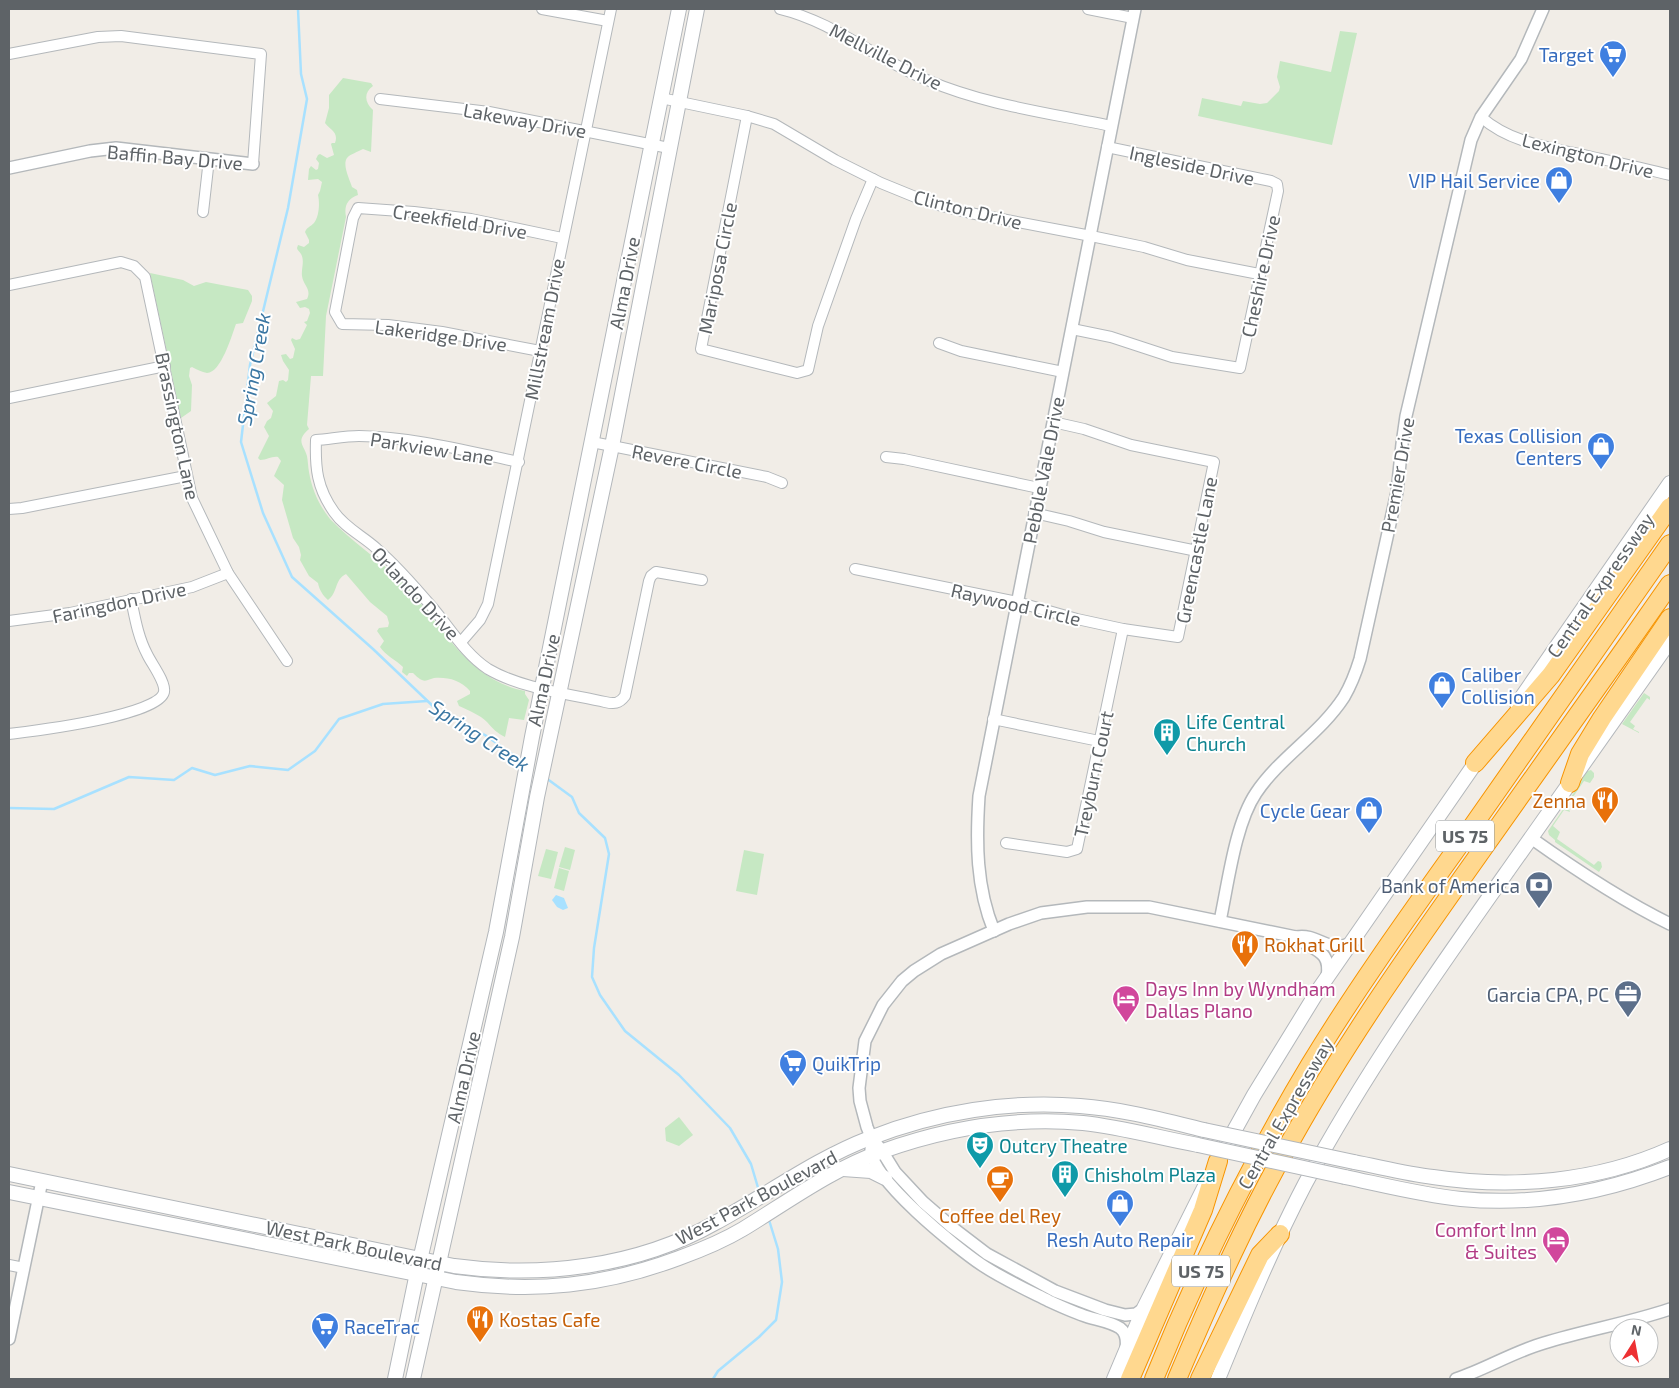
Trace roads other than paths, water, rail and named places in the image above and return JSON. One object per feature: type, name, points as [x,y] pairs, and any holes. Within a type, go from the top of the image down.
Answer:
[{"type":"highway","points":[[1475,764],[1551,675],[1670,508]]},
{"type":"highway","name":"Central Expressway","points":[[1154,1379],[1189,1297],[1227,1217],[1270,1134],[1320,1048],[1394,938],[1670,544]]},
{"type":"highway","name":"Central Expressway","points":[[1177,1379],[1246,1223],[1292,1138],[1346,1046],[1414,946],[1670,584]]},
{"type":"highway","points":[[1570,783],[1580,754],[1670,618]]},
{"type":"highway","points":[[1130,1379],[1203,1210],[1218,1161]]},
{"type":"highway","points":[[1200,1379],[1260,1255],[1280,1234]]},
{"type":"main road","name":"Alma Drive","points":[[395,1379],[496,932],[522,787],[679,9]]},
{"type":"main road","name":"Alma Drive","points":[[413,1379],[522,884],[537,797],[612,446],[696,9]]},
{"type":"main road","name":"Central Expressway","points":[[1114,1379],[1144,1308],[1218,1161],[1286,1041],[1351,942],[1670,483]]},
{"type":"main road","points":[[1218,1379],[1280,1234],[1331,1138],[1398,1028],[1670,641]]},
{"type":"main road","points":[[505,881],[522,884]]},
{"type":"main road","points":[[462,1082],[479,1084]]},
{"type":"main road","name":"West Park Boulevard","points":[[9,1174],[439,1263],[508,1272],[553,1269],[616,1260],[656,1249],[694,1234],[828,1157],[871,1137],[918,1122],[959,1112],[1007,1106],[1033,1104],[1111,1109],[1354,1162],[1433,1177],[1468,1181],[1531,1182],[1573,1177],[1622,1166],[1670,1149]]},
{"type":"main road","name":"West Park Boulevard","points":[[9,1192],[436,1278],[497,1287],[529,1287],[597,1282],[632,1274],[702,1250],[742,1230],[790,1199],[843,1169],[876,1153],[935,1134],[1010,1122],[1038,1121],[1085,1124],[1198,1145],[1428,1194],[1462,1199],[1530,1200],[1578,1195],[1621,1185],[1670,1167]]},
{"type":"main road","points":[[843,1169],[871,1171],[885,1178]]},
{"type":"main road","points":[[1573,1177],[1578,1195]]},
{"type":"main road","points":[[674,1242],[678,1258]]},
{"type":"street","points":[[542,9],[608,21]]},
{"type":"street","name":"Millstream Drive","points":[[461,642],[480,620],[488,604],[584,130],[611,9]]},
{"type":"street","name":"Mellville Drive","points":[[780,9],[815,20],[908,72],[949,88],[988,100],[1111,126]]},
{"type":"street","points":[[1088,9],[1134,13]]},
{"type":"street","name":"Premier Drive","points":[[1220,921],[1241,824],[1254,795],[1273,771],[1334,710],[1349,686],[1360,659],[1397,492],[1406,416],[1467,155],[1476,126],[1521,60],[1543,9]]},
{"type":"street","name":"Pebble Vale Drive","points":[[994,931],[981,892],[976,842],[979,796],[1134,13]]},
{"type":"street","points":[[9,54],[98,37],[120,36],[261,54],[253,164]]},
{"type":"street","name":"Clinton Drive","points":[[660,98],[746,116],[774,124],[835,160],[873,179],[930,203],[1090,236],[1187,260],[1260,274]]},
{"type":"street","name":"Lakeway Drive","points":[[380,99],[489,112],[669,148]]},
{"type":"street","name":"Mariposa Circle","points":[[746,116],[701,349],[797,372],[808,370],[818,326],[856,218],[873,179]]},
{"type":"street","name":"Lexington Drive","points":[[1481,117],[1500,131],[1525,141],[1670,174]]},
{"type":"street","name":"Ingleside Drive","points":[[1107,147],[1271,181],[1277,184]]},
{"type":"street","name":"Baffin Bay Drive","points":[[9,168],[90,151],[116,148],[253,164]]},
{"type":"street","points":[[203,212],[209,159]]},
{"type":"street","name":"Cheshire Drive","points":[[1072,329],[1111,337],[1172,357],[1240,368],[1278,191],[1277,184]]},
{"type":"street","name":"Creekfield Drive","points":[[342,324],[335,312],[353,218],[358,208],[471,219],[562,238]]},
{"type":"street","name":"Brassington Lane","points":[[9,285],[121,262],[139,269],[145,277],[165,366],[186,476],[196,507],[228,574],[287,661]]},
{"type":"street","name":"Lakeridge Drive","points":[[342,324],[388,325],[442,332],[540,351]]},
{"type":"street","points":[[939,343],[961,351],[1063,372]]},
{"type":"street","points":[[9,398],[165,366]]},
{"type":"street","name":"Greencastle Lane","points":[[1053,422],[1084,429],[1131,445],[1214,462],[1178,637]]},
{"type":"street","name":"Parkview Lane","points":[[316,440],[358,436],[391,438],[518,462]]},
{"type":"street","name":"Orlando Drive","points":[[316,440],[318,481],[334,513],[346,526],[376,548],[406,577],[473,657],[509,680],[613,704],[620,702],[625,696],[649,581],[652,576],[656,572],[663,572],[702,580]]},
{"type":"street","name":"Revere Circle","points":[[592,442],[768,478],[782,483]]},
{"type":"street","points":[[886,457],[904,459],[1040,488]]},
{"type":"street","points":[[9,509],[186,476]]},
{"type":"street","points":[[1034,513],[1104,532],[1197,551]]},
{"type":"street","name":"Raywood Circle","points":[[855,569],[1017,602],[1077,619],[1123,629],[1178,637]]},
{"type":"street","name":"Faringdon Drive","points":[[9,621],[70,613],[192,587],[228,574]]},
{"type":"street","points":[[9,734],[60,727],[131,712],[159,700],[164,692],[162,684],[146,653],[138,631],[131,599]]},
{"type":"street","name":"Treyburn Court","points":[[1006,843],[1067,852],[1077,849],[1123,629]]},
{"type":"street","points":[[993,719],[1099,741]]},
{"type":"street","points":[[1531,838],[1608,891],[1670,924]]},
{"type":"street","points":[[1126,1349],[1127,1338],[1121,1328],[1086,1316],[949,1232],[916,1211],[885,1178],[860,1101],[861,1068],[865,1041],[883,1005],[902,981],[928,961],[994,931],[1041,913],[1110,906],[1149,907],[1296,937],[1320,952],[1328,960],[1327,977]]},
{"type":"street","points":[[1296,937],[1315,938],[1333,947],[1351,942]]},
{"type":"street","points":[[876,1153],[949,1232]]},
{"type":"street","points":[[9,1339],[42,1181]]},
{"type":"street","points":[[9,1265],[24,1268]]},
{"type":"street","points":[[1052,1296],[1125,1314],[1136,1314],[1144,1308]]},
{"type":"street","points":[[1456,1379],[1468,1377],[1514,1353],[1545,1342],[1624,1323],[1670,1309]]},
{"type":"water","points":[[556,895],[564,898],[568,908],[563,910],[557,907],[552,900]]},
{"type":"waterway","name":"Spring Creek","points":[[298,9],[301,74],[307,99],[288,208],[250,365],[241,442],[263,513],[292,577],[373,649],[437,710],[485,735],[523,762]]},
{"type":"waterway","points":[[9,808],[54,809],[129,777],[174,780],[192,768],[215,775],[250,766],[288,770],[315,751],[339,719],[383,704],[427,701]]},
{"type":"waterway","name":"Spring Creek","points":[[546,778],[572,797],[579,813],[605,838],[609,854],[594,948],[592,977],[600,995],[625,1031],[679,1075],[730,1128],[751,1164],[759,1191]]},
{"type":"waterway","name":"Spring Creek","points":[[713,1379],[718,1371],[759,1337],[776,1320],[782,1282],[778,1249],[769,1220]]},
{"type":"place","name":"Target","points":[[1613,78]]},
{"type":"place","name":"VIP Hail Service","points":[[1559,204]]},
{"type":"place","name":"Texas Collision Centers","points":[[1601,470]]},
{"type":"place","name":"Caliber Collision","points":[[1442,709]]},
{"type":"place","name":"Life Central Church","points":[[1167,756]]},
{"type":"place","name":"Zenna","points":[[1605,824]]},
{"type":"place","name":"Cycle Gear","points":[[1369,834]]},
{"type":"place","name":"Bank of America","points":[[1539,909]]},
{"type":"place","name":"Rokhat Grill","points":[[1245,968]]},
{"type":"place","name":"Garcia CPA, PC","points":[[1628,1018]]},
{"type":"place","name":"Days Inn by Wyndham Dallas Plano","points":[[1126,1023]]},
{"type":"place","name":"QuikTrip","points":[[793,1087]]},
{"type":"place","name":"Outcry Theatre","points":[[980,1169]]},
{"type":"place","name":"Chisholm Plaza","points":[[1065,1198]]},
{"type":"place","name":"Coffee del Rey","points":[[1000,1203]]},
{"type":"place","name":"Resh Auto Repair","points":[[1120,1227]]},
{"type":"place","name":"Comfort Inn & Suites","points":[[1556,1264]]},
{"type":"place","name":"Kostas Cafe","points":[[480,1343]]},
{"type":"place","name":"RaceTrac","points":[[325,1350]]}]
